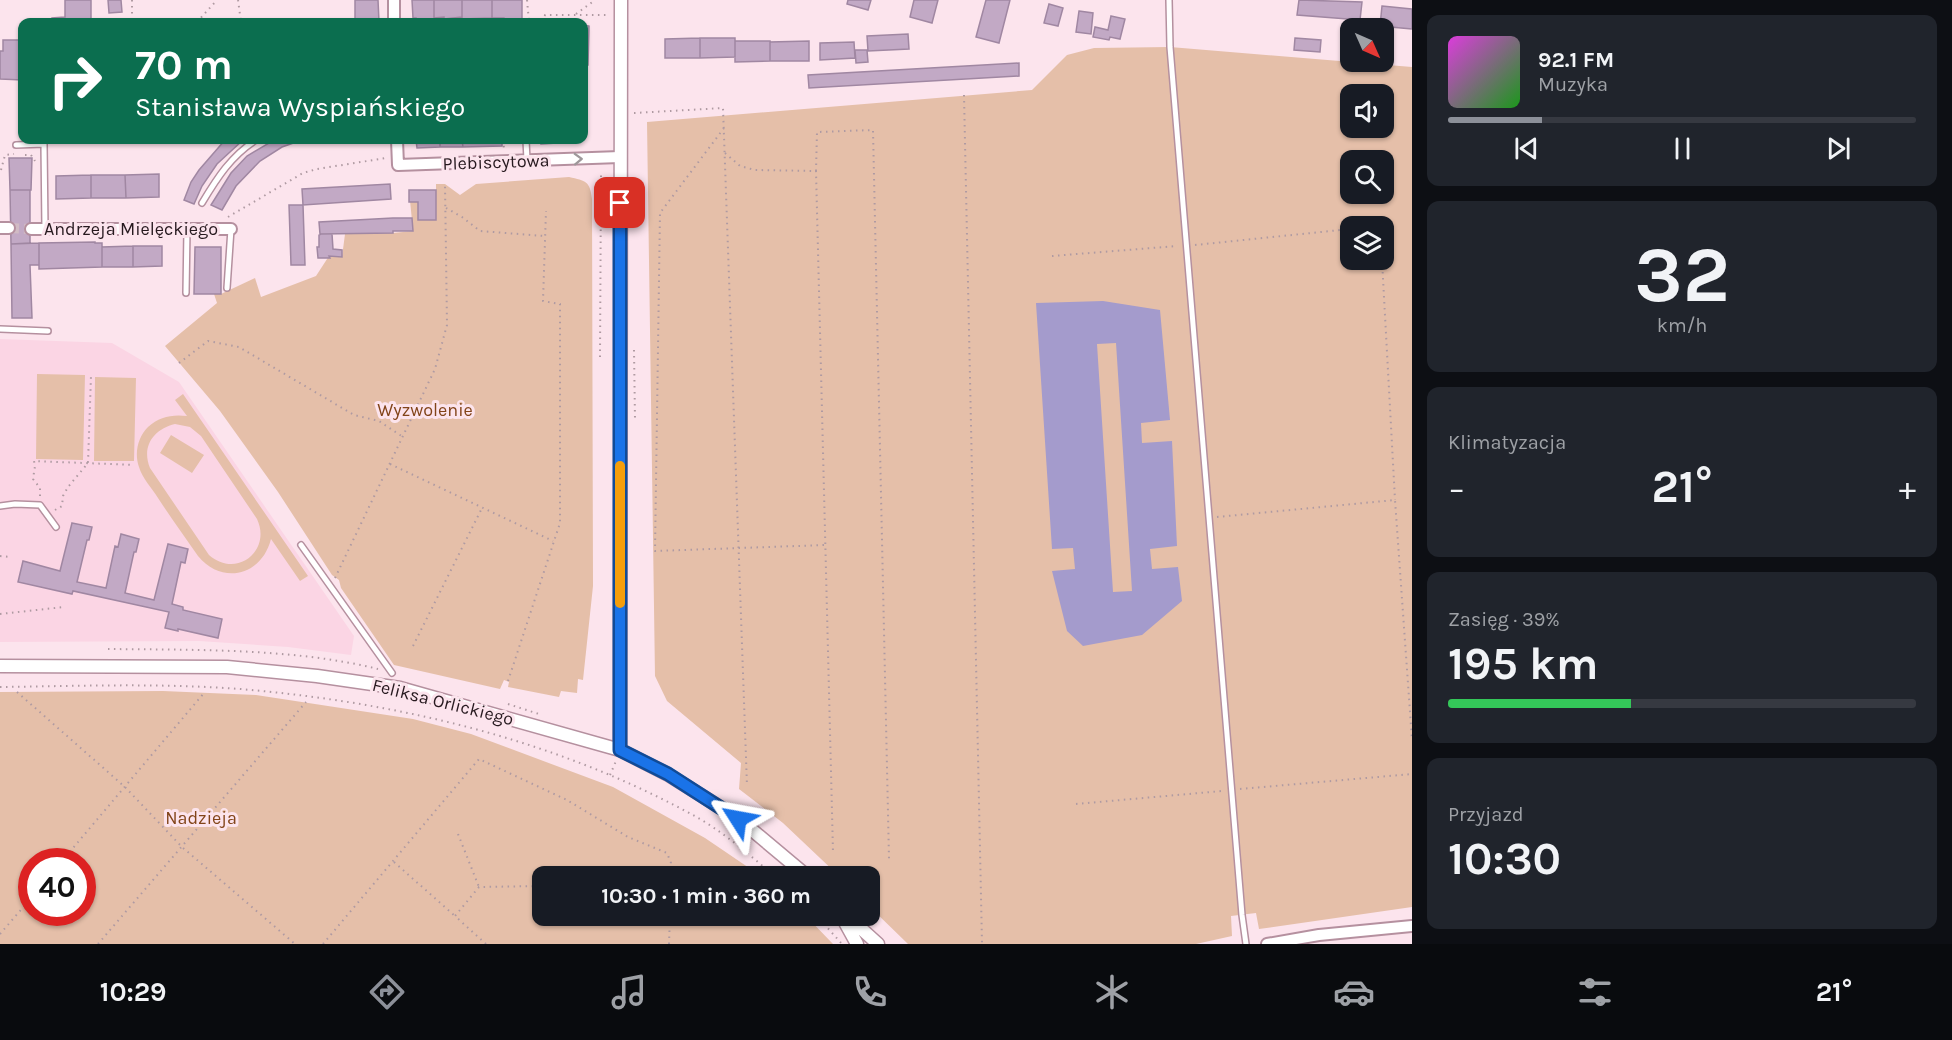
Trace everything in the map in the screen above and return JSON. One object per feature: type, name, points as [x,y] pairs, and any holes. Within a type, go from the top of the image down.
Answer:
[{"type":"street","points":[[394,0],[394,18]]},
{"type":"street","points":[[620,750],[621,0]]},
{"type":"street","name":"Plebiscytowa","points":[[397,144],[398,165],[621,157]]},
{"type":"street","name":"Andrzeja Mielęckiego","points":[[31,229],[231,229]]},
{"type":"street","name":"Feliksa Orlickiego","points":[[0,666],[227,667],[317,676],[400,688],[620,750],[668,774],[723,809],[803,866]]},
{"type":"street","points":[[847,926],[857,944]]},
{"type":"street","points":[[858,926],[878,944]]},
{"type":"street","points":[[1267,944],[1319,934],[1412,926]]},
{"type":"lane","points":[[1169,0],[1170,47],[1246,944]]},
{"type":"lane","points":[[16,145],[44,144],[45,229]]},
{"type":"lane","points":[[202,203],[230,161],[251,144]]},
{"type":"lane","points":[[526,144],[527,160]]},
{"type":"lane","points":[[227,288],[231,229]]},
{"type":"lane","points":[[186,293],[187,230]]},
{"type":"lane","points":[[0,329],[48,331]]},
{"type":"lane","points":[[0,506],[40,505],[56,527]]},
{"type":"lane","points":[[301,545],[392,673]]},
{"type":"path","points":[[132,0],[132,18]]},
{"type":"path","points":[[201,18],[217,0]]},
{"type":"path","points":[[238,0],[240,18]]},
{"type":"path","points":[[527,0],[529,18]]},
{"type":"path","points":[[575,15],[596,0]]},
{"type":"path","points":[[545,18],[545,15],[608,15]]},
{"type":"path","points":[[964,95],[982,944]]},
{"type":"path","points":[[629,114],[723,108],[747,786]]},
{"type":"path","points":[[724,128],[660,213],[656,551],[825,545]]},
{"type":"path","points":[[832,852],[816,171],[817,132],[873,130],[889,859]]},
{"type":"path","points":[[227,217],[303,173],[388,158],[394,144]]},
{"type":"path","points":[[503,144],[504,150]]},
{"type":"path","points":[[725,153],[740,166],[755,170],[816,171]]},
{"type":"path","points":[[1,170],[5,155],[16,154]]},
{"type":"path","points":[[23,154],[31,155],[35,162]]},
{"type":"path","points":[[600,357],[601,174]]},
{"type":"path","points":[[336,578],[435,369],[447,325],[445,184],[447,209],[480,231],[545,236]]},
{"type":"path","points":[[507,681],[560,523],[560,304],[543,301],[546,211]]},
{"type":"path","points":[[1052,256],[1187,246],[1340,230]]},
{"type":"path","points":[[1383,270],[1395,500],[1412,740]]},
{"type":"path","points":[[179,363],[208,340],[239,347],[354,415],[379,422],[403,437]]},
{"type":"path","points":[[47,515],[62,506],[63,496],[68,487],[88,463],[91,376]]},
{"type":"path","points":[[40,505],[40,488],[33,479],[34,462],[134,465]]},
{"type":"path","points":[[390,464],[553,541]]},
{"type":"path","points":[[1209,518],[1395,500]]},
{"type":"path","points":[[413,646],[482,508]]},
{"type":"path","points":[[0,556],[10,557]]},
{"type":"path","points":[[0,614],[64,607]]},
{"type":"path","points":[[108,649],[260,653],[348,662],[392,673]]},
{"type":"path","points":[[0,687],[160,686],[238,689],[350,702],[432,718],[530,745],[610,775],[692,814],[762,866]]},
{"type":"path","points":[[17,692],[125,787],[182,847],[295,944]]},
{"type":"path","points":[[73,848],[204,693]]},
{"type":"path","points":[[98,944],[306,702]]},
{"type":"path","points":[[323,944],[479,759],[567,800],[628,837],[667,853],[671,866]]},
{"type":"path","points":[[1076,804],[1412,774]]},
{"type":"path","points":[[458,834],[480,887]]},
{"type":"path","points":[[394,862],[486,944]]},
{"type":"path","points":[[455,916],[480,887],[532,886]]},
{"type":"path","points":[[0,934],[18,913]]},
{"type":"path","points":[[669,944],[670,926]]},
{"type":"path","points":[[826,926],[842,944]]},
{"type":"shaded area","points":[[1103,301],[1160,310],[1170,420],[1141,423],[1142,443],[1172,441],[1177,546],[1150,549],[1152,569],[1178,567],[1182,601],[1142,635],[1083,646],[1067,631],[1052,571],[1075,569],[1073,548],[1052,549],[1036,303]],"holes":[[[1116,343],[1132,591],[1113,592],[1097,344]]]},
{"type":"shaded area","points":[[0,339],[112,343],[179,382],[354,636],[351,655],[288,647],[199,641],[0,642]]},
{"type":"green space","points":[[1170,47],[1340,61],[1340,72],[1394,72],[1394,66],[1412,67],[1412,907],[1259,929],[1256,913],[1231,916],[1232,936],[1196,944],[908,944],[880,917],[880,866],[828,866],[783,823],[739,789],[741,763],[667,701],[655,676],[647,122],[1032,90],[1067,55],[1094,48]]},
{"type":"green space","name":"Wyzwolenie","points":[[569,177],[586,183],[592,199],[593,586],[583,680],[578,679],[577,693],[561,691],[559,697],[508,687],[509,682],[504,680],[500,689],[394,665],[341,588],[339,580],[332,575],[278,492],[220,411],[165,346],[217,303],[214,294],[221,294],[255,278],[261,297],[316,276],[329,256],[342,257],[345,234],[413,231],[409,190],[436,190],[436,184],[445,184],[460,195],[476,184]]},
{"type":"green space","points":[[37,374],[85,375],[83,460],[36,459]]},
{"type":"green space","points":[[95,377],[136,378],[134,461],[94,461]]},
{"type":"green space","points":[[183,394],[308,576],[300,581],[271,539],[259,561],[251,568],[240,572],[219,571],[198,556],[140,471],[137,456],[138,445],[148,427],[166,417],[187,416],[175,400]],"holes":[[[175,424],[190,427],[201,436],[257,519],[260,542],[256,551],[240,563],[219,562],[209,555],[150,468],[148,446],[155,434]]]},
{"type":"green space","points":[[171,435],[204,455],[192,473],[160,453]]},
{"type":"green space","name":"Nadzieja","points":[[163,691],[256,695],[413,719],[471,734],[613,787],[705,838],[746,866],[532,866],[532,926],[816,926],[833,944],[0,944],[0,692]]},
{"type":"building","points":[[65,0],[91,0],[91,18],[52,18],[65,17]]},
{"type":"building","points":[[108,0],[121,0],[122,12],[109,13]]},
{"type":"building","points":[[355,0],[378,0],[379,18],[355,18]]},
{"type":"building","points":[[412,0],[434,0],[434,18],[413,18]]},
{"type":"building","points":[[434,0],[462,0],[462,17],[434,18]]},
{"type":"building","points":[[462,0],[492,0],[492,18],[462,18]]},
{"type":"building","points":[[492,0],[522,0],[522,18],[492,18]]},
{"type":"building","points":[[848,0],[871,0],[868,10],[847,4]]},
{"type":"building","points":[[914,0],[938,0],[932,23],[910,17]]},
{"type":"building","points":[[986,0],[1010,0],[999,43],[976,37]]},
{"type":"building","points":[[1299,0],[1362,2],[1360,18],[1297,15]]},
{"type":"building","points":[[1049,4],[1063,8],[1058,26],[1044,23]]},
{"type":"building","points":[[1382,6],[1412,9],[1412,29],[1394,27],[1394,18],[1381,18]]},
{"type":"building","points":[[1079,11],[1093,13],[1091,34],[1076,32]]},
{"type":"building","points":[[1111,16],[1125,19],[1120,39],[1110,37],[1109,40],[1093,37],[1095,27],[1108,30]]},
{"type":"building","points":[[908,34],[909,49],[868,51],[867,36]]},
{"type":"building","points":[[700,38],[700,58],[665,58],[665,39]]},
{"type":"building","points":[[700,38],[735,38],[735,57],[700,58]]},
{"type":"building","points":[[1295,38],[1321,40],[1320,52],[1294,50]]},
{"type":"building","points":[[3,40],[18,40],[18,80],[0,79],[0,51],[3,51]]},
{"type":"building","points":[[735,41],[770,41],[770,61],[735,62]]},
{"type":"building","points":[[809,41],[809,61],[770,61],[770,42]]},
{"type":"building","points":[[854,42],[855,58],[820,60],[820,43]]},
{"type":"building","points":[[855,50],[867,50],[868,62],[856,63]]},
{"type":"building","points":[[1019,63],[1019,76],[809,88],[808,75]]},
{"type":"building","points":[[222,144],[239,144],[217,164],[202,186],[194,204],[184,200],[199,170]]},
{"type":"building","points":[[267,144],[291,144],[260,161],[236,186],[222,210],[211,205],[231,173],[247,156]]},
{"type":"building","points":[[416,144],[440,144],[440,147],[417,148]]},
{"type":"building","points":[[440,144],[463,144],[463,147],[440,147]]},
{"type":"building","points":[[463,144],[502,144],[502,146],[463,147]]},
{"type":"building","points":[[9,158],[32,158],[31,190],[10,190]]},
{"type":"building","points":[[159,174],[159,197],[126,198],[125,175]]},
{"type":"building","points":[[91,175],[91,198],[56,199],[56,176]]},
{"type":"building","points":[[91,175],[125,175],[126,198],[91,198]]},
{"type":"building","points":[[390,184],[391,199],[303,205],[302,189]]},
{"type":"building","points":[[10,190],[30,190],[30,243],[11,244]]},
{"type":"building","points":[[409,190],[436,190],[436,220],[418,220],[418,202],[409,202]]},
{"type":"building","points":[[289,205],[303,205],[305,265],[291,265]]},
{"type":"building","points":[[412,218],[413,231],[320,234],[319,222]]},
{"type":"building","points":[[332,234],[333,249],[342,250],[342,257],[318,258],[317,247],[319,247],[319,235]]},
{"type":"building","points":[[39,243],[102,243],[102,267],[39,269]]},
{"type":"building","points":[[39,243],[39,265],[30,265],[32,318],[12,318],[11,244]]},
{"type":"building","points":[[133,246],[162,246],[162,266],[133,267]]},
{"type":"building","points":[[133,246],[133,267],[102,267],[102,247]]},
{"type":"building","points":[[195,247],[221,247],[221,294],[194,294]]},
{"type":"building","points":[[72,523],[92,527],[77,582],[106,588],[115,546],[118,547],[121,534],[139,539],[125,593],[154,600],[168,544],[188,549],[185,563],[181,562],[172,604],[183,607],[183,610],[222,619],[218,638],[165,628],[169,612],[73,591],[72,594],[18,582],[23,561],[60,571]]},
{"type":"tunnel","points":[[9,228],[31,229]]},
{"type":"slow traffic","points":[[620,466],[620,603]]},
{"type":"route","points":[[620,203],[620,750],[668,774],[738,819]]}]
